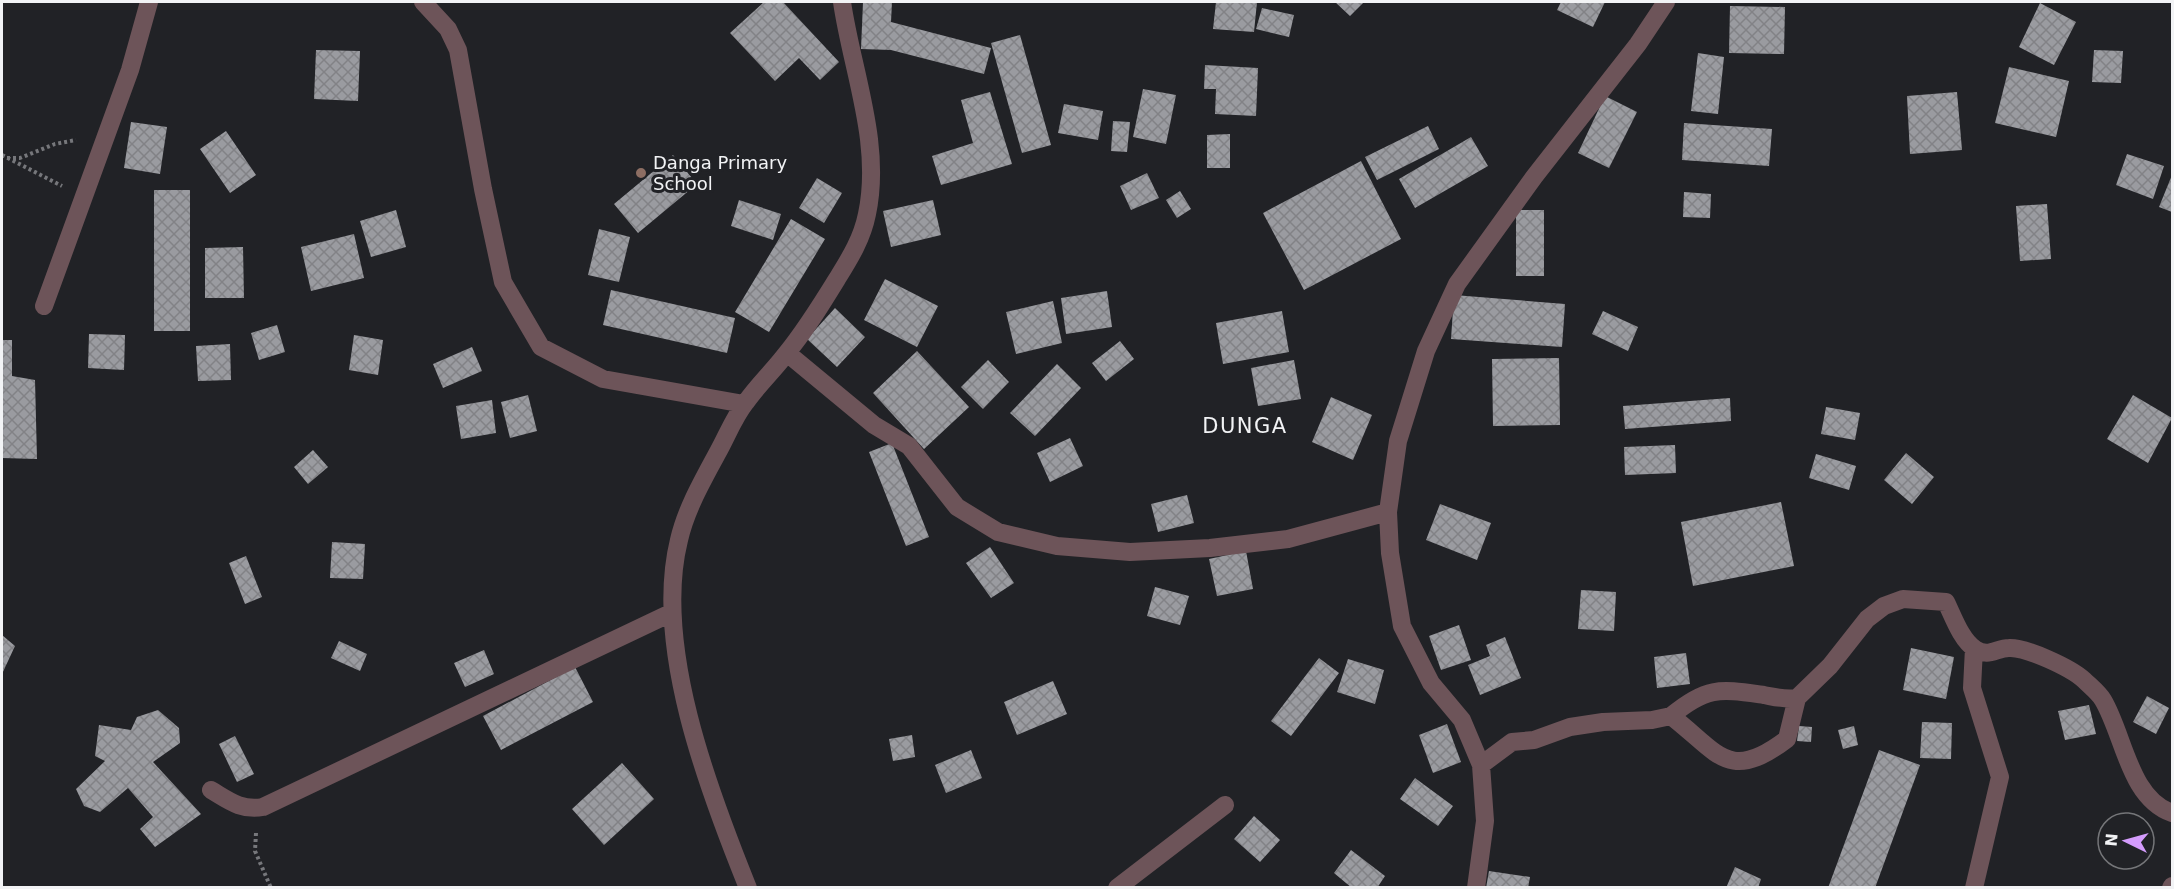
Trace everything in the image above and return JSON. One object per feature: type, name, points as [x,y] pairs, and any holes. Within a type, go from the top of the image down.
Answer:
[{"type":"street","points":[[44,306],[130,70],[149,2]]},
{"type":"street","points":[[423,2],[448,28],[458,50],[503,282],[541,347],[603,379],[744,404]]},
{"type":"street","points":[[748,888],[726,834],[700,751],[675,654],[670,613],[679,539],[696,493],[744,404],[788,353],[859,243],[867,215],[872,178],[869,137],[842,2]]},
{"type":"street","points":[[1476,888],[1485,822],[1481,765],[1462,720],[1431,683],[1402,626],[1390,553],[1388,512],[1401,430],[1426,351],[1457,285],[1534,177],[1638,44],[1666,2]]},
{"type":"street","points":[[788,353],[874,425],[909,446],[957,507],[998,532],[1067,547],[1130,552],[1210,548],[1288,539],[1388,512]]},
{"type":"street","points":[[1671,716],[1719,756],[1734,763],[1760,757],[1787,739],[1797,698],[1830,666],[1867,619],[1884,606],[1904,599],[1946,602],[1963,634],[1974,648],[1992,654],[2007,648],[2026,650],[2081,678],[2102,698],[2139,782],[2158,808],[2172,813]]},
{"type":"street","points":[[211,790],[238,806],[255,808],[670,613]]},
{"type":"street","points":[[1974,648],[1972,688],[2000,777],[1974,888]]},
{"type":"street","points":[[1481,765],[1512,742],[1534,740],[1570,727],[1603,722],[1652,720],[1671,716],[1688,702],[1711,691],[1797,698]]},
{"type":"street","points":[[1117,888],[1225,805]]},
{"type":"path","points":[[7,158],[20,158],[54,144],[73,142],[113,118]]},
{"type":"path","points":[[2,155],[54,181],[82,201]]},
{"type":"path","points":[[255,808],[255,851],[271,888]]},
{"type":"building","points":[[764,2],[783,2],[839,62],[820,80],[799,58],[775,81],[730,33]]},
{"type":"building","points":[[863,2],[892,2],[891,22],[991,48],[984,74],[891,50],[861,49]]},
{"type":"building","points":[[1216,2],[1257,2],[1254,32],[1213,29]]},
{"type":"building","points":[[1335,2],[1364,2],[1350,16]]},
{"type":"building","points":[[1561,2],[1605,2],[1593,27],[1557,10]]},
{"type":"building","points":[[2040,3],[2076,22],[2054,65],[2019,47]]},
{"type":"building","points":[[1730,6],[1785,7],[1784,54],[1729,53]]},
{"type":"building","points":[[1262,8],[1294,15],[1289,37],[1256,29]]},
{"type":"building","points":[[1020,35],[1051,145],[1022,153],[991,43]]},
{"type":"building","points":[[316,50],[360,51],[358,101],[314,99]]},
{"type":"building","points":[[2094,50],[2123,51],[2121,83],[2092,82]]},
{"type":"building","points":[[1698,53],[1724,57],[1718,114],[1691,111]]},
{"type":"building","points":[[1205,65],[1258,68],[1256,116],[1215,114],[1216,89],[1204,89]]},
{"type":"building","points":[[2009,67],[2069,81],[2056,137],[1995,123]]},
{"type":"building","points":[[1143,89],[1176,95],[1166,144],[1133,137]]},
{"type":"building","points":[[990,92],[1012,164],[941,185],[932,156],[973,143],[961,100]]},
{"type":"building","points":[[1957,92],[1962,150],[1910,154],[1907,96]]},
{"type":"building","points":[[1605,96],[1637,112],[1609,168],[1578,153]]},
{"type":"building","points":[[1064,104],[1103,111],[1098,140],[1058,133]]},
{"type":"building","points":[[1113,121],[1130,122],[1127,152],[1111,151]]},
{"type":"building","points":[[131,122],[167,127],[160,174],[124,168]]},
{"type":"building","points":[[1684,123],[1772,129],[1769,166],[1682,160]]},
{"type":"building","points":[[1428,126],[1439,149],[1377,180],[1365,157]]},
{"type":"building","points":[[226,131],[256,175],[230,193],[200,149]]},
{"type":"building","points":[[1230,134],[1230,168],[1207,168],[1207,135]]},
{"type":"building","points":[[1471,137],[1488,166],[1415,208],[1399,179]]},
{"type":"building","points":[[2127,154],[2164,166],[2153,199],[2116,185]]},
{"type":"building","points":[[673,155],[697,184],[638,233],[614,204]]},
{"type":"building","points":[[1361,161],[1401,239],[1304,290],[1263,213]]},
{"type":"building","points":[[1147,173],[1159,198],[1131,210],[1120,186]]},
{"type":"building","points":[[2172,175],[2172,212],[2159,207]]},
{"type":"building","points":[[817,178],[842,193],[824,223],[799,208]]},
{"type":"building","points":[[154,190],[190,190],[190,331],[154,331]]},
{"type":"building","points":[[1180,191],[1191,209],[1177,218],[1166,200]]},
{"type":"building","points":[[1684,192],[1711,194],[1710,218],[1683,217]]},
{"type":"building","points":[[739,200],[781,214],[773,240],[731,226]]},
{"type":"building","points":[[933,200],[941,235],[891,247],[883,211]]},
{"type":"building","points":[[2047,204],[2051,259],[2020,261],[2016,206]]},
{"type":"building","points":[[396,210],[406,247],[371,257],[360,221]]},
{"type":"building","points":[[1516,210],[1544,210],[1544,276],[1516,276]]},
{"type":"building","points":[[791,219],[825,239],[769,332],[735,312]]},
{"type":"building","points":[[599,229],[630,237],[619,282],[588,275]]},
{"type":"building","points":[[354,234],[364,278],[311,291],[301,247]]},
{"type":"building","points":[[243,247],[244,298],[205,298],[205,248]]},
{"type":"building","points":[[885,279],[938,306],[917,347],[864,320]]},
{"type":"building","points":[[611,290],[735,318],[727,353],[603,325]]},
{"type":"building","points":[[1107,291],[1112,327],[1066,334],[1061,298]]},
{"type":"building","points":[[1454,295],[1565,304],[1562,347],[1451,339]]},
{"type":"building","points":[[1053,301],[1062,343],[1016,354],[1006,312]]},
{"type":"building","points":[[835,308],[865,337],[837,367],[807,339]]},
{"type":"building","points":[[1282,311],[1289,352],[1223,364],[1216,323]]},
{"type":"building","points":[[1603,311],[1638,327],[1628,351],[1592,334]]},
{"type":"building","points":[[277,325],[285,352],[259,360],[251,333]]},
{"type":"building","points":[[89,334],[125,335],[124,370],[88,368]]},
{"type":"building","points":[[354,335],[383,340],[378,375],[349,370]]},
{"type":"building","points":[[2,340],[12,340],[12,376],[35,380],[37,459],[2,458]]},
{"type":"building","points":[[1120,341],[1134,359],[1106,381],[1092,363]]},
{"type":"building","points":[[230,344],[231,380],[198,381],[196,346]]},
{"type":"building","points":[[472,347],[482,371],[443,388],[433,364]]},
{"type":"building","points":[[917,351],[969,407],[924,449],[873,393]]},
{"type":"building","points":[[1559,358],[1560,425],[1493,426],[1492,359]]},
{"type":"building","points":[[988,360],[1009,382],[983,409],[961,387]]},
{"type":"building","points":[[1294,360],[1301,399],[1258,406],[1251,368]]},
{"type":"building","points":[[1057,364],[1081,388],[1035,436],[1010,413]]},
{"type":"building","points":[[528,395],[537,431],[510,438],[501,402]]},
{"type":"building","points":[[2133,395],[2172,418],[2148,463],[2107,439]]},
{"type":"building","points":[[1331,397],[1372,415],[1353,460],[1312,442]]},
{"type":"building","points":[[1730,398],[1731,421],[1625,429],[1623,406]]},
{"type":"building","points":[[492,400],[496,433],[461,439],[456,406]]},
{"type":"building","points":[[1826,407],[1860,413],[1855,440],[1821,434]]},
{"type":"building","points":[[1070,438],[1083,466],[1050,482],[1037,453]]},
{"type":"building","points":[[892,443],[929,537],[906,546],[869,452]]},
{"type":"building","points":[[1675,445],[1676,473],[1625,475],[1624,447]]},
{"type":"building","points":[[313,450],[328,467],[308,484],[294,467]]},
{"type":"building","points":[[1906,453],[1934,477],[1912,504],[1884,480]]},
{"type":"building","points":[[1816,454],[1856,466],[1849,490],[1809,478]]},
{"type":"building","points":[[1187,495],[1194,523],[1158,532],[1151,504]]},
{"type":"building","points":[[1781,502],[1794,566],[1693,586],[1681,522]]},
{"type":"building","points":[[1440,504],[1491,523],[1477,560],[1426,540]]},
{"type":"building","points":[[332,542],[365,544],[363,579],[330,578]]},
{"type":"building","points":[[990,547],[1014,583],[991,598],[966,563]]},
{"type":"building","points":[[1246,551],[1253,589],[1217,596],[1209,559]]},
{"type":"building","points":[[246,556],[262,597],[245,604],[229,563]]},
{"type":"building","points":[[1155,587],[1189,596],[1180,625],[1147,616]]},
{"type":"building","points":[[1581,590],[1616,592],[1614,631],[1578,629]]},
{"type":"building","points":[[1459,625],[1471,660],[1441,670],[1429,636]]},
{"type":"building","points":[[2,635],[15,646],[2,674]]},
{"type":"building","points":[[1505,637],[1521,678],[1480,695],[1468,665],[1490,656],[1486,645]]},
{"type":"building","points":[[339,641],[367,654],[360,671],[331,658]]},
{"type":"building","points":[[1911,648],[1954,657],[1946,699],[1903,690]]},
{"type":"building","points":[[484,650],[494,674],[465,687],[454,663]]},
{"type":"building","points":[[1686,653],[1690,684],[1657,688],[1654,657]]},
{"type":"building","points":[[1319,658],[1339,673],[1291,736],[1271,721]]},
{"type":"building","points":[[1348,659],[1384,670],[1375,704],[1337,692]]},
{"type":"building","points":[[575,667],[593,702],[501,750],[483,716]]},
{"type":"building","points":[[1053,681],[1067,714],[1017,735],[1004,702]]},
{"type":"building","points":[[2147,696],[2169,708],[2156,734],[2133,722]]},
{"type":"building","points":[[2089,705],[2096,734],[2065,740],[2058,711]]},
{"type":"building","points":[[158,710],[179,728],[180,743],[153,762],[201,814],[155,847],[140,829],[153,817],[128,788],[100,812],[84,806],[76,789],[105,761],[95,756],[99,725],[131,730],[137,717]]},
{"type":"building","points":[[1922,722],[1952,723],[1951,759],[1920,758]]},
{"type":"building","points":[[1447,724],[1461,762],[1433,773],[1419,735]]},
{"type":"building","points":[[1799,726],[1812,727],[1811,742],[1797,741]]},
{"type":"building","points":[[1854,726],[1858,745],[1843,749],[1838,730]]},
{"type":"building","points":[[912,735],[915,757],[893,761],[889,739]]},
{"type":"building","points":[[235,736],[254,774],[237,782],[219,744]]},
{"type":"building","points":[[971,750],[982,778],[946,793],[935,765]]},
{"type":"building","points":[[1879,750],[1920,765],[1875,888],[1828,888]]},
{"type":"building","points":[[622,763],[654,799],[604,845],[572,809]]},
{"type":"building","points":[[1415,778],[1453,806],[1438,826],[1400,799]]},
{"type":"building","points":[[1254,816],[1280,840],[1260,862],[1234,839]]},
{"type":"building","points":[[1351,850],[1385,876],[1377,888],[1352,888],[1334,873]]},
{"type":"building","points":[[1735,867],[1761,879],[1758,888],[1726,888]]},
{"type":"building","points":[[1489,871],[1530,877],[1528,888],[1486,888]]},
{"type":"place","name":"Danga Primary School","points":[[641,173]]},
{"type":"district","name":"DUNGA","points":[[1245,426]]}]
